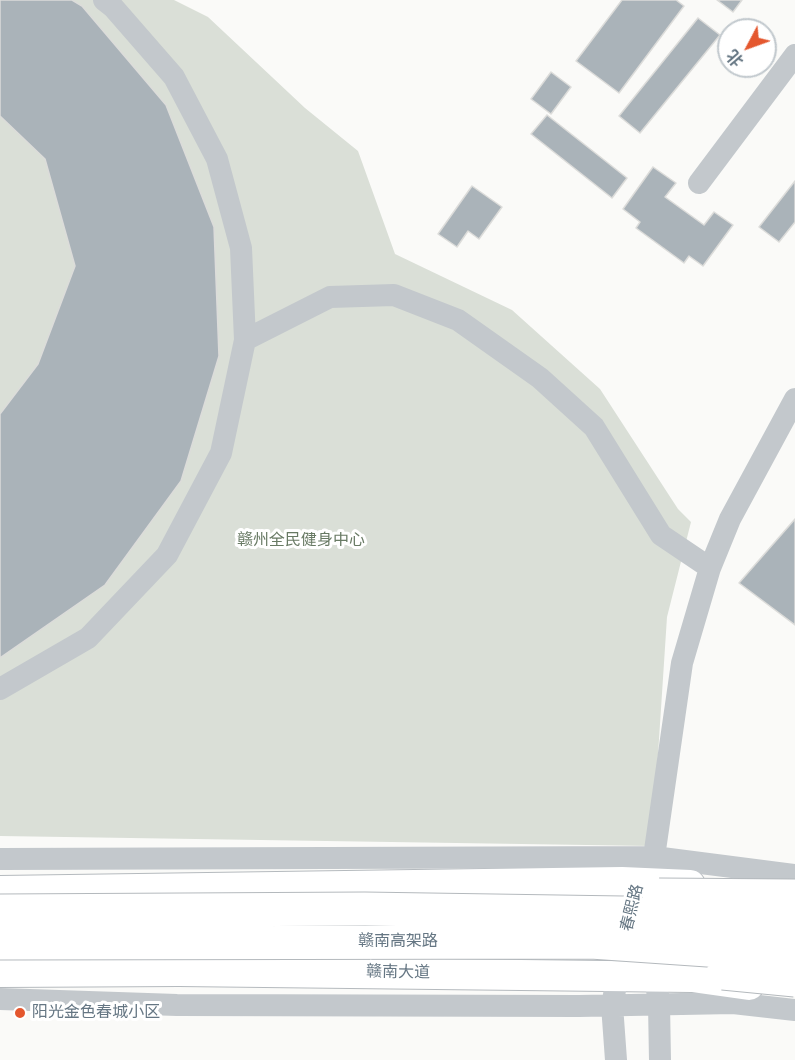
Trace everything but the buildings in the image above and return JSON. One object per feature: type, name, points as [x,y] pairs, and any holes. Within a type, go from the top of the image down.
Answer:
[{"type":"highway","points":[[278,909],[556,896],[795,894]]},
{"type":"highway","name":"赣南高架路","points":[[0,911],[365,909],[623,913],[795,924]]},
{"type":"highway","name":"赣南高架路","points":[[0,943],[591,942],[795,956]]},
{"type":"highway","points":[[275,943],[579,960],[795,980]]},
{"type":"main road","points":[[0,891],[240,887],[645,874],[795,894]]},
{"type":"main road","name":"赣南大道","points":[[0,972],[179,970],[618,976],[658,990],[692,977],[795,992]]},
{"type":"street","points":[[0,688],[88,638],[167,555],[221,453],[245,340],[241,248],[217,159],[174,77],[113,7],[104,0]]},
{"type":"street","points":[[699,183],[795,56]]},
{"type":"street","points":[[245,340],[330,297],[394,295],[458,320],[540,378],[594,427],[661,535],[710,568]]},
{"type":"street","points":[[645,874],[682,663],[710,568],[730,519],[795,399]]},
{"type":"street","points":[[0,859],[645,874],[795,875]]},
{"type":"street","name":"春熙路","points":[[616,1060],[612,1005],[645,874]]},
{"type":"street","name":"春熙路","points":[[645,874],[658,990],[660,1060]]},
{"type":"street","points":[[0,999],[177,1005],[612,1005],[658,990],[733,1003],[795,1010]]},
{"type":"green space","name":"赣州全民健身中心","points":[[0,0],[174,0],[208,17],[305,108],[358,151],[395,254],[512,310],[600,389],[678,509],[691,522],[667,617],[652,846],[0,836]]},
{"type":"place","name":"阳光金色春城小区","points":[[20,1013]]}]
